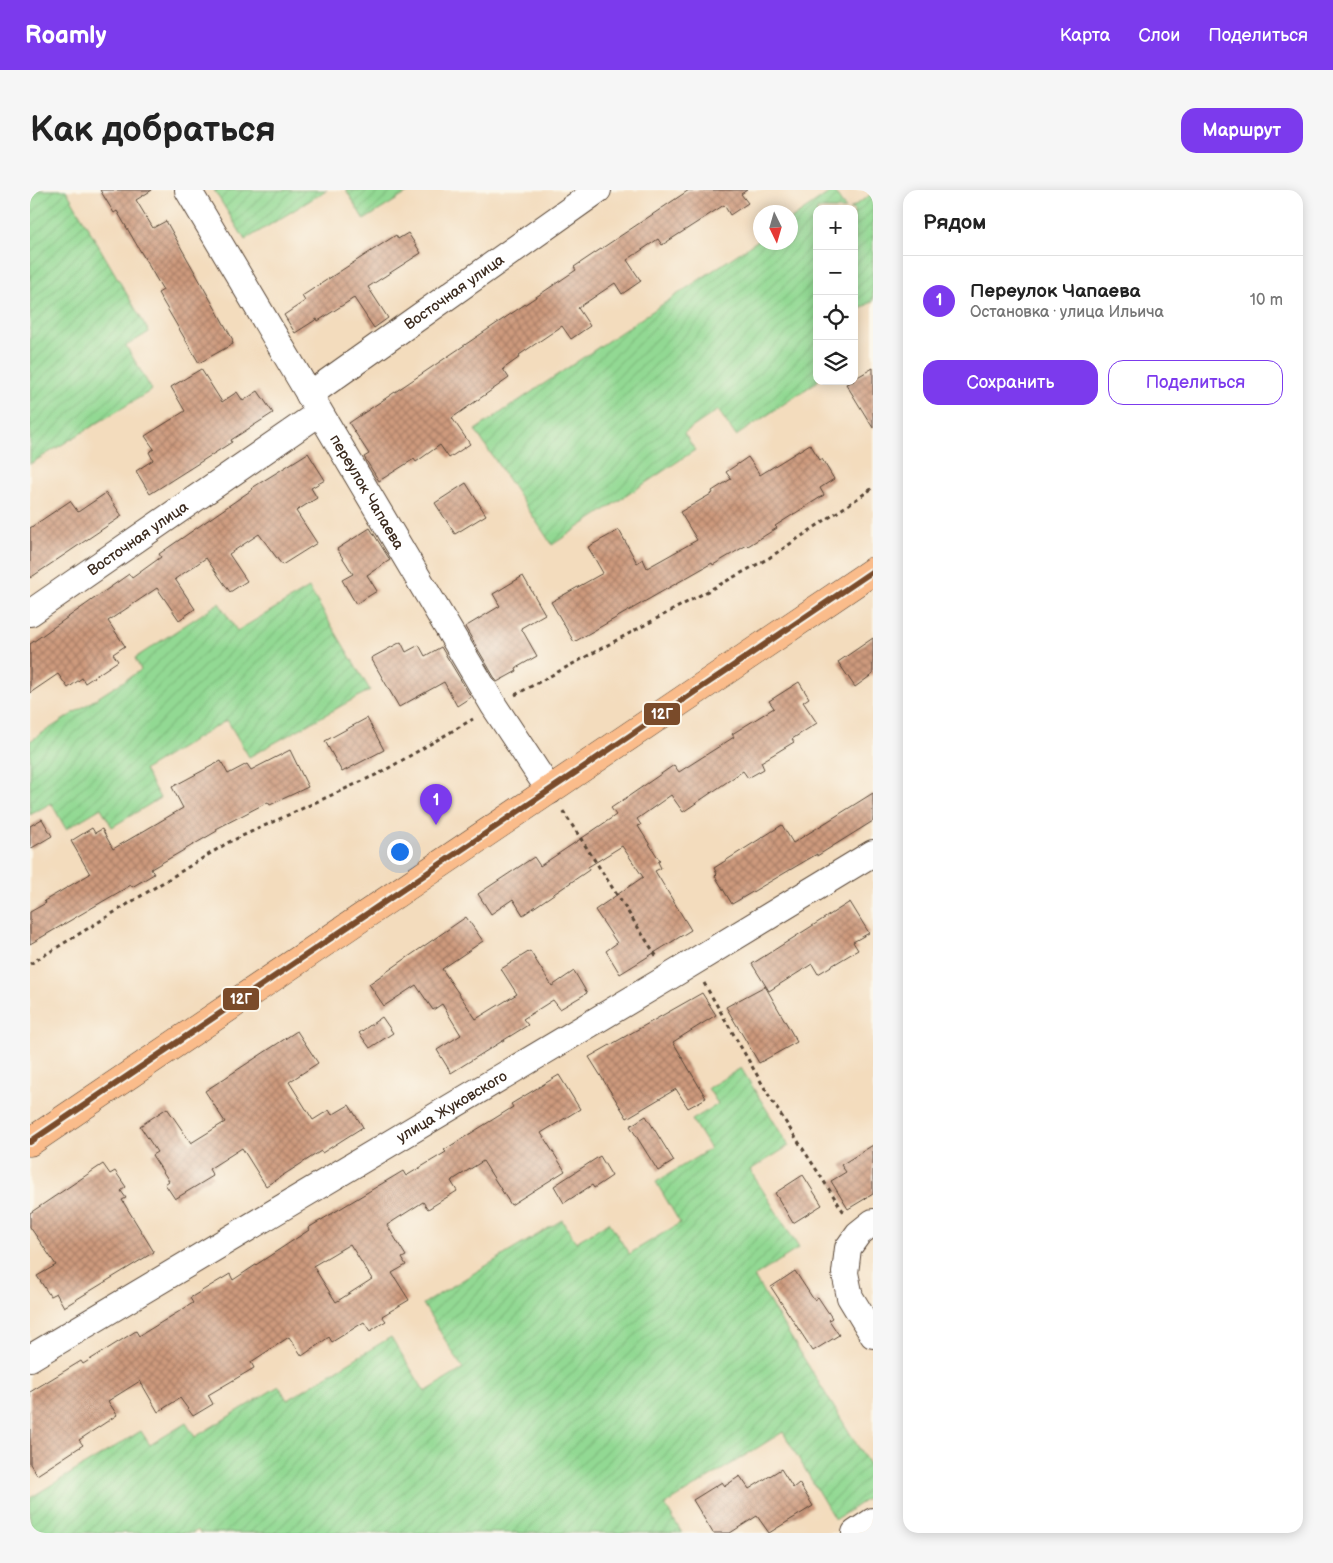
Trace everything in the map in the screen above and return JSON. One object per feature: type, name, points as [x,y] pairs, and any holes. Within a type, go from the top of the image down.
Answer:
[{"type":"main road","points":[[30,1142],[873,571]]},
{"type":"street","name":"переулок Чапаева","points":[[188,190],[494,706],[550,791]]},
{"type":"street","name":"Восточная улица","points":[[30,613],[314,404],[598,190]]},
{"type":"street","name":"улица Жуковского","points":[[30,1358],[669,977],[873,853]]},
{"type":"street","points":[[865,1228],[848,1248],[845,1273],[850,1297],[873,1335]]},
{"type":"street","points":[[855,1533],[873,1522]]},
{"type":"path","points":[[30,964],[229,842],[382,772],[494,706],[769,558],[873,488]]},
{"type":"path","points":[[550,791],[669,977]]},
{"type":"path","points":[[692,963],[772,1101],[865,1228]]},
{"type":"green space","points":[[30,190],[66,190],[149,332],[126,346],[152,390],[30,464]]},
{"type":"green space","points":[[214,190],[327,190],[245,240]]},
{"type":"green space","points":[[346,190],[412,190],[364,220]]},
{"type":"green space","points":[[833,190],[843,205],[813,205],[813,384],[736,436],[718,410],[684,433],[695,450],[552,545],[475,430],[753,244],[753,250],[798,250],[798,214]]},
{"type":"green space","points":[[873,193],[873,301],[858,310],[858,205],[856,205]]},
{"type":"green space","points":[[309,588],[370,690],[249,757],[227,720],[144,770],[160,798],[112,827],[101,808],[66,829],[51,803],[30,815],[30,741],[141,670],[135,658],[219,603],[237,631]]},
{"type":"green space","points":[[741,1068],[789,1146],[750,1170],[799,1248],[754,1277],[873,1471],[873,1495],[835,1520],[783,1432],[665,1505],[682,1533],[200,1533],[198,1530],[192,1533],[30,1533],[30,1498],[141,1431],[150,1445],[186,1423],[195,1437],[279,1386],[287,1400],[391,1337],[425,1392],[463,1369],[423,1304],[562,1220],[576,1242],[609,1222],[629,1254],[680,1223],[656,1182],[710,1149],[692,1120],[718,1104],[708,1088]]},
{"type":"building","points":[[100,190],[152,190],[136,200],[153,228],[166,221],[233,340],[233,344],[199,363],[158,293],[163,290],[117,211],[114,213]]},
{"type":"building","points":[[689,190],[747,190],[741,194],[748,203],[730,215],[724,205],[662,245],[658,239],[627,260],[641,281],[622,294],[615,283],[578,308],[590,326],[571,339],[562,326],[519,355],[520,357],[503,369],[509,378],[452,418],[470,444],[449,458],[440,445],[416,462],[414,459],[379,481],[364,457],[369,454],[349,423],[576,270],[574,267]]},
{"type":"building","points":[[408,233],[421,253],[368,287],[388,318],[374,328],[354,298],[295,333],[284,315],[305,301],[302,296],[396,235],[398,239]]},
{"type":"building","points":[[873,368],[873,428],[847,385],[858,385],[858,377]]},
{"type":"building","points":[[201,369],[222,402],[237,392],[243,401],[258,391],[273,413],[231,440],[232,442],[150,494],[136,471],[153,460],[149,452],[154,449],[145,436],[185,411],[171,387]]},
{"type":"building","points":[[810,444],[834,479],[820,488],[824,495],[775,526],[777,528],[748,546],[713,565],[712,563],[574,642],[551,602],[603,573],[588,547],[619,530],[637,563],[643,559],[647,568],[697,540],[680,512],[713,493],[712,491],[731,479],[726,472],[748,457],[760,475]]},
{"type":"building","points":[[308,453],[325,480],[311,488],[317,498],[296,511],[317,543],[282,565],[259,534],[229,554],[247,581],[230,592],[206,558],[175,579],[195,609],[179,620],[157,588],[108,621],[125,646],[113,654],[118,661],[85,683],[82,678],[68,688],[58,674],[30,693],[30,644],[129,574],[132,578],[161,557],[159,554],[252,488]]},
{"type":"building","points":[[466,483],[486,515],[455,534],[435,503]]},
{"type":"building","points":[[106,493],[122,516],[30,578],[30,528],[70,501],[78,512]]},
{"type":"building","points":[[370,528],[390,560],[367,575],[377,591],[356,604],[342,580],[353,574],[337,549]]},
{"type":"building","points":[[523,576],[545,614],[521,628],[537,656],[516,668],[517,671],[497,682],[465,627],[500,606],[493,594]]},
{"type":"building","points":[[873,638],[873,674],[855,687],[838,662]]},
{"type":"building","points":[[401,642],[406,652],[419,645],[425,656],[441,647],[471,697],[457,706],[444,682],[399,707],[371,658]]},
{"type":"building","points":[[799,682],[809,698],[803,702],[817,723],[792,739],[794,742],[761,762],[764,769],[748,778],[743,771],[683,812],[671,795],[637,819],[641,825],[638,826],[660,861],[658,862],[661,868],[655,871],[691,930],[620,974],[606,951],[617,943],[595,910],[643,877],[622,846],[588,867],[589,870],[523,915],[513,899],[491,914],[478,894],[534,857],[540,866],[616,815],[611,808],[674,765],[679,772],[734,737],[732,734],[774,708],[769,701]]},
{"type":"building","points":[[367,718],[384,750],[342,772],[325,741]]},
{"type":"building","points":[[290,750],[308,787],[270,805],[268,802],[216,829],[217,831],[151,869],[154,874],[132,887],[131,885],[30,944],[30,912],[46,903],[44,901],[90,874],[71,841],[92,828],[95,833],[102,829],[113,849],[183,808],[172,787],[221,761],[228,774],[247,764],[251,770]]},
{"type":"building","points":[[873,793],[873,821],[817,856],[817,854],[732,904],[715,876],[717,874],[714,868],[782,825],[793,843]]},
{"type":"building","points":[[42,819],[52,836],[30,849],[30,826]]},
{"type":"building","points":[[850,902],[869,933],[853,942],[858,950],[818,974],[812,964],[769,991],[752,964]]},
{"type":"building","points":[[466,917],[483,941],[442,969],[476,1019],[517,994],[501,969],[530,951],[552,986],[574,971],[587,993],[560,1009],[553,1000],[523,1019],[528,1025],[451,1073],[437,1050],[461,1035],[442,1004],[433,1010],[416,985],[384,1006],[369,984]]},
{"type":"building","points":[[765,986],[797,1042],[759,1063],[726,1007]]},
{"type":"building","points":[[702,993],[716,1015],[673,1042],[706,1098],[688,1108],[676,1089],[627,1118],[589,1057]]},
{"type":"building","points":[[382,1017],[393,1033],[370,1048],[359,1033]]},
{"type":"building","points":[[297,1031],[318,1063],[289,1082],[313,1120],[329,1110],[332,1115],[349,1105],[363,1127],[266,1186],[242,1148],[209,1169],[213,1176],[175,1199],[165,1184],[169,1181],[152,1155],[157,1152],[140,1126],[167,1108],[191,1143],[225,1122],[205,1091]]},
{"type":"building","points":[[559,1075],[580,1109],[541,1133],[565,1171],[511,1205],[483,1161],[451,1181],[457,1191],[428,1209],[423,1202],[387,1225],[406,1256],[402,1258],[406,1265],[392,1273],[409,1300],[382,1316],[386,1321],[370,1331],[364,1322],[332,1342],[329,1337],[302,1356],[289,1337],[251,1362],[254,1368],[208,1395],[213,1404],[193,1416],[180,1398],[158,1412],[140,1381],[108,1401],[117,1415],[79,1440],[83,1445],[37,1475],[30,1464],[30,1392],[81,1361],[83,1364],[136,1331],[139,1336],[193,1303],[190,1298],[230,1274],[233,1280],[309,1230],[308,1228],[403,1171],[406,1176],[446,1152],[444,1150],[513,1107],[511,1104]],"holes":[[[350,1244],[372,1279],[336,1302],[313,1266]]]},
{"type":"building","points":[[646,1116],[674,1161],[658,1171],[630,1126]]},
{"type":"building","points":[[873,1145],[873,1194],[848,1209],[831,1181],[846,1172],[841,1165]]},
{"type":"building","points":[[600,1156],[612,1176],[594,1188],[592,1185],[564,1203],[554,1186]]},
{"type":"building","points":[[103,1164],[110,1174],[115,1171],[126,1187],[121,1191],[126,1198],[122,1200],[154,1252],[64,1307],[56,1293],[50,1296],[37,1276],[56,1265],[30,1227],[30,1213]]},
{"type":"building","points":[[803,1175],[822,1205],[793,1223],[775,1193]]},
{"type":"building","points":[[795,1271],[814,1300],[818,1297],[832,1318],[829,1320],[839,1335],[813,1351],[771,1287]]},
{"type":"building","points":[[781,1469],[793,1488],[799,1483],[813,1506],[769,1533],[757,1516],[730,1533],[713,1533],[693,1500],[722,1482],[725,1486],[740,1476],[749,1489]]},
{"type":"transit line","name":"12Г","points":[[30,1142],[873,571]]},
{"type":"place","name":"Переулок Чапаева","points":[[436,825]]}]
